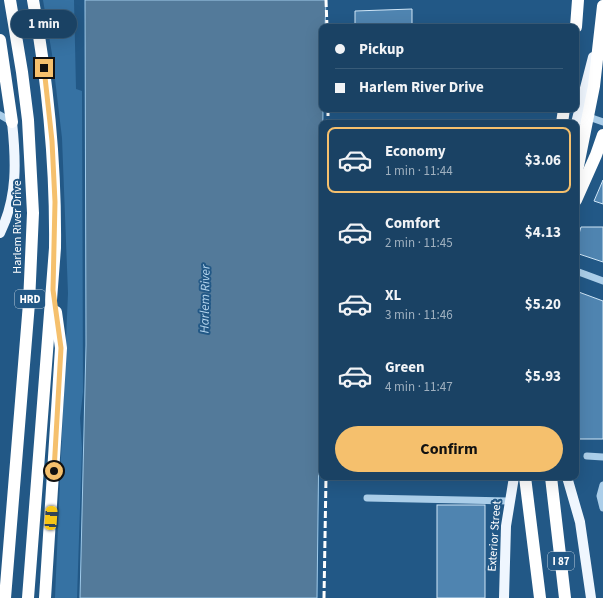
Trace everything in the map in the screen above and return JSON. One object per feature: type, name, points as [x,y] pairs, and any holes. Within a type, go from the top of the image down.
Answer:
[{"type":"highway","name":"Harlem River Drive","points":[[5,598],[29,303],[33,213],[28,120],[10,0]]},
{"type":"highway","name":"HRD","points":[[28,598],[53,290],[55,209],[53,155],[44,68],[33,0]]},
{"type":"highway","points":[[576,24],[578,0]]},
{"type":"highway","points":[[579,161],[594,86],[603,6]]},
{"type":"highway","points":[[0,40],[12,122]]},
{"type":"highway","points":[[579,193],[603,136]]},
{"type":"highway","points":[[45,598],[61,348],[53,290]]},
{"type":"highway","name":"I 87","points":[[525,480],[540,598]]},
{"type":"highway","name":"I 87","points":[[551,480],[565,598]]},
{"type":"highway","points":[[535,598],[538,584]]},
{"type":"main road","points":[[579,111],[603,24]]},
{"type":"main road","points":[[0,233],[11,206],[14,187],[15,168],[12,122]]},
{"type":"main road","points":[[579,200],[603,147]]},
{"type":"main road","name":"Exterior Street","points":[[504,598],[505,542],[509,501],[513,480]]},
{"type":"main road","points":[[568,480],[580,522],[591,598]]},
{"type":"street","points":[[0,115],[12,122]]},
{"type":"street","points":[[577,118],[603,122]]},
{"type":"street","points":[[579,272],[603,280]]},
{"type":"street","points":[[587,456],[603,457]]},
{"type":"street","points":[[603,485],[600,496],[603,508]]},
{"type":"street","points":[[367,498],[509,501]]},
{"type":"shaded area","points":[[43,0],[74,0],[76,89],[82,91],[83,392],[80,418],[82,448],[77,598],[55,598],[68,293],[62,138],[52,54]]},
{"type":"water","name":"Harlem River","points":[[85,0],[326,0],[325,24],[319,24],[319,112],[323,112],[323,120],[319,120],[319,435],[317,598],[80,598],[86,345]]},
{"type":"building","points":[[412,9],[412,24],[355,24],[355,11]]},
{"type":"building","points":[[603,180],[603,204],[594,201]]},
{"type":"building","points":[[581,227],[603,227],[603,262],[579,254],[579,234]]},
{"type":"building","points":[[579,292],[603,301],[603,439],[579,439]]},
{"type":"building","points":[[437,505],[485,505],[485,598],[437,598]]},
{"type":"railway","points":[[326,0],[327,24]]},
{"type":"railway","points":[[328,112],[328,120]]},
{"type":"railway","points":[[324,598],[326,480]]},
{"type":"route","points":[[44,68],[50,114],[55,202],[53,290],[61,348],[54,471]]}]
